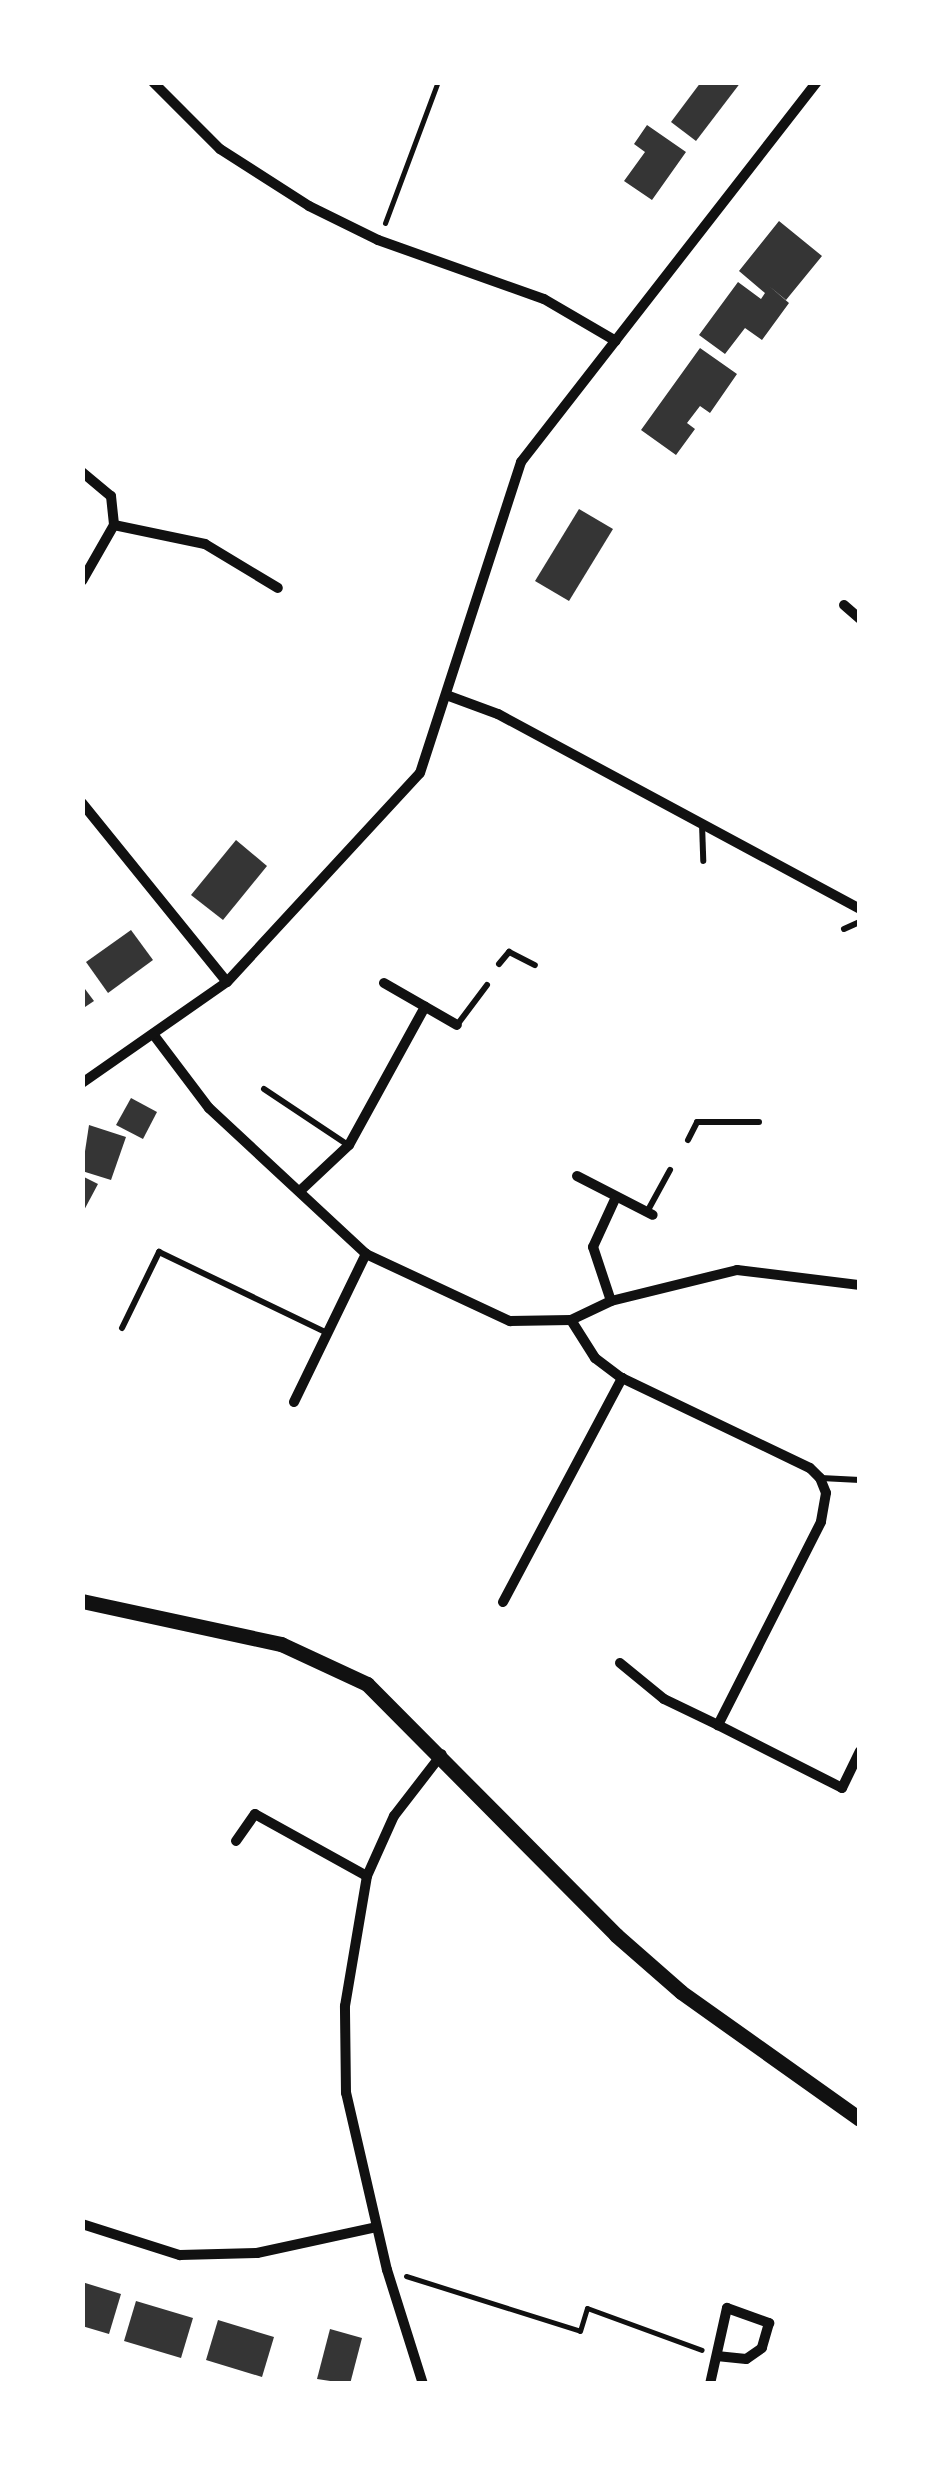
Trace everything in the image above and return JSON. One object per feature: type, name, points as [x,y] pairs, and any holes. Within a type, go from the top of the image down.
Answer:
[{"type":"street","points":[[153,82],[220,149],[309,206],[378,240],[544,299],[616,341]]},
{"type":"street","points":[[82,1083],[227,982],[420,773],[449,696],[522,462],[818,82]]},
{"type":"street","points":[[82,472],[111,496],[114,525],[82,582]]},
{"type":"street","points":[[114,525],[205,544],[278,588]]},
{"type":"street","points":[[844,605],[860,619]]},
{"type":"street","points":[[449,696],[498,714],[860,909]]},
{"type":"street","points":[[82,803],[227,982]]},
{"type":"street","points":[[384,984],[457,1024]]},
{"type":"street","points":[[301,1190],[348,1145],[425,1007]]},
{"type":"street","points":[[154,1034],[209,1108],[366,1254],[510,1321],[571,1320],[611,1301],[737,1270],[860,1285]]},
{"type":"street","points":[[577,1176],[650,1214]]},
{"type":"street","points":[[611,1301],[593,1247],[616,1197]]},
{"type":"street","points":[[294,1402],[366,1254]]},
{"type":"street","points":[[571,1320],[595,1358],[622,1378],[810,1468],[820,1478],[826,1493],[821,1522],[718,1725]]},
{"type":"street","points":[[503,1602],[622,1378]]},
{"type":"street","points":[[82,1601],[282,1644],[367,1684],[655,1969],[860,2118]]},
{"type":"street","points":[[620,1663],[664,1699],[842,1788],[860,1751]]},
{"type":"street","points":[[423,2384],[387,2270],[346,2093],[345,2006],[367,1876],[394,1816],[442,1754]]},
{"type":"street","points":[[236,1841],[255,1814],[367,1876]]},
{"type":"street","points":[[82,2224],[180,2255],[257,2254],[376,2227]]},
{"type":"street","points":[[710,2384],[719,2356],[718,2330],[727,2308],[769,2323],[762,2348],[746,2359],[719,2356]]},
{"type":"lane","points":[[702,822],[702,861]]},
{"type":"lane","points":[[844,929],[860,922]]},
{"type":"lane","points":[[498,964],[510,952],[535,965]]},
{"type":"lane","points":[[457,1024],[486,985]]},
{"type":"lane","points":[[264,1089],[348,1145]]},
{"type":"lane","points":[[688,1140],[697,1122],[758,1122]]},
{"type":"lane","points":[[650,1214],[670,1170]]},
{"type":"lane","points":[[122,1328],[159,1252],[327,1333]]},
{"type":"lane","points":[[820,1478],[860,1480]]},
{"type":"path","points":[[378,240],[437,84]]},
{"type":"path","points":[[387,2270],[580,2331],[586,2308],[719,2356]]},
{"type":"building","points":[[701,82],[741,82],[696,141],[671,122]]},
{"type":"building","points":[[647,125],[686,152],[652,200],[624,181],[645,152],[634,144]]},
{"type":"building","points":[[779,221],[822,256],[786,300],[769,286],[789,303],[762,340],[745,328],[725,354],[699,335],[738,282],[761,299],[765,293],[739,271]]},
{"type":"building","points":[[700,348],[737,374],[710,413],[700,406],[687,423],[695,429],[676,455],[641,430]]},
{"type":"building","points":[[579,509],[613,529],[569,601],[535,581]]},
{"type":"building","points":[[236,840],[267,866],[223,920],[191,895]]},
{"type":"building","points":[[131,930],[153,960],[108,993],[86,962]]},
{"type":"building","points":[[82,985],[94,1001],[82,1009]]},
{"type":"building","points":[[131,1098],[157,1112],[143,1139],[116,1125]]},
{"type":"building","points":[[89,1125],[126,1137],[111,1180],[82,1171]]},
{"type":"building","points":[[82,1176],[98,1184],[82,1214]]},
{"type":"building","points":[[82,2282],[121,2294],[109,2334],[82,2326]]},
{"type":"building","points":[[136,2301],[193,2318],[181,2358],[124,2341]]},
{"type":"building","points":[[218,2320],[274,2337],[262,2377],[206,2360]]},
{"type":"building","points":[[330,2329],[362,2338],[350,2384],[317,2379]]}]
